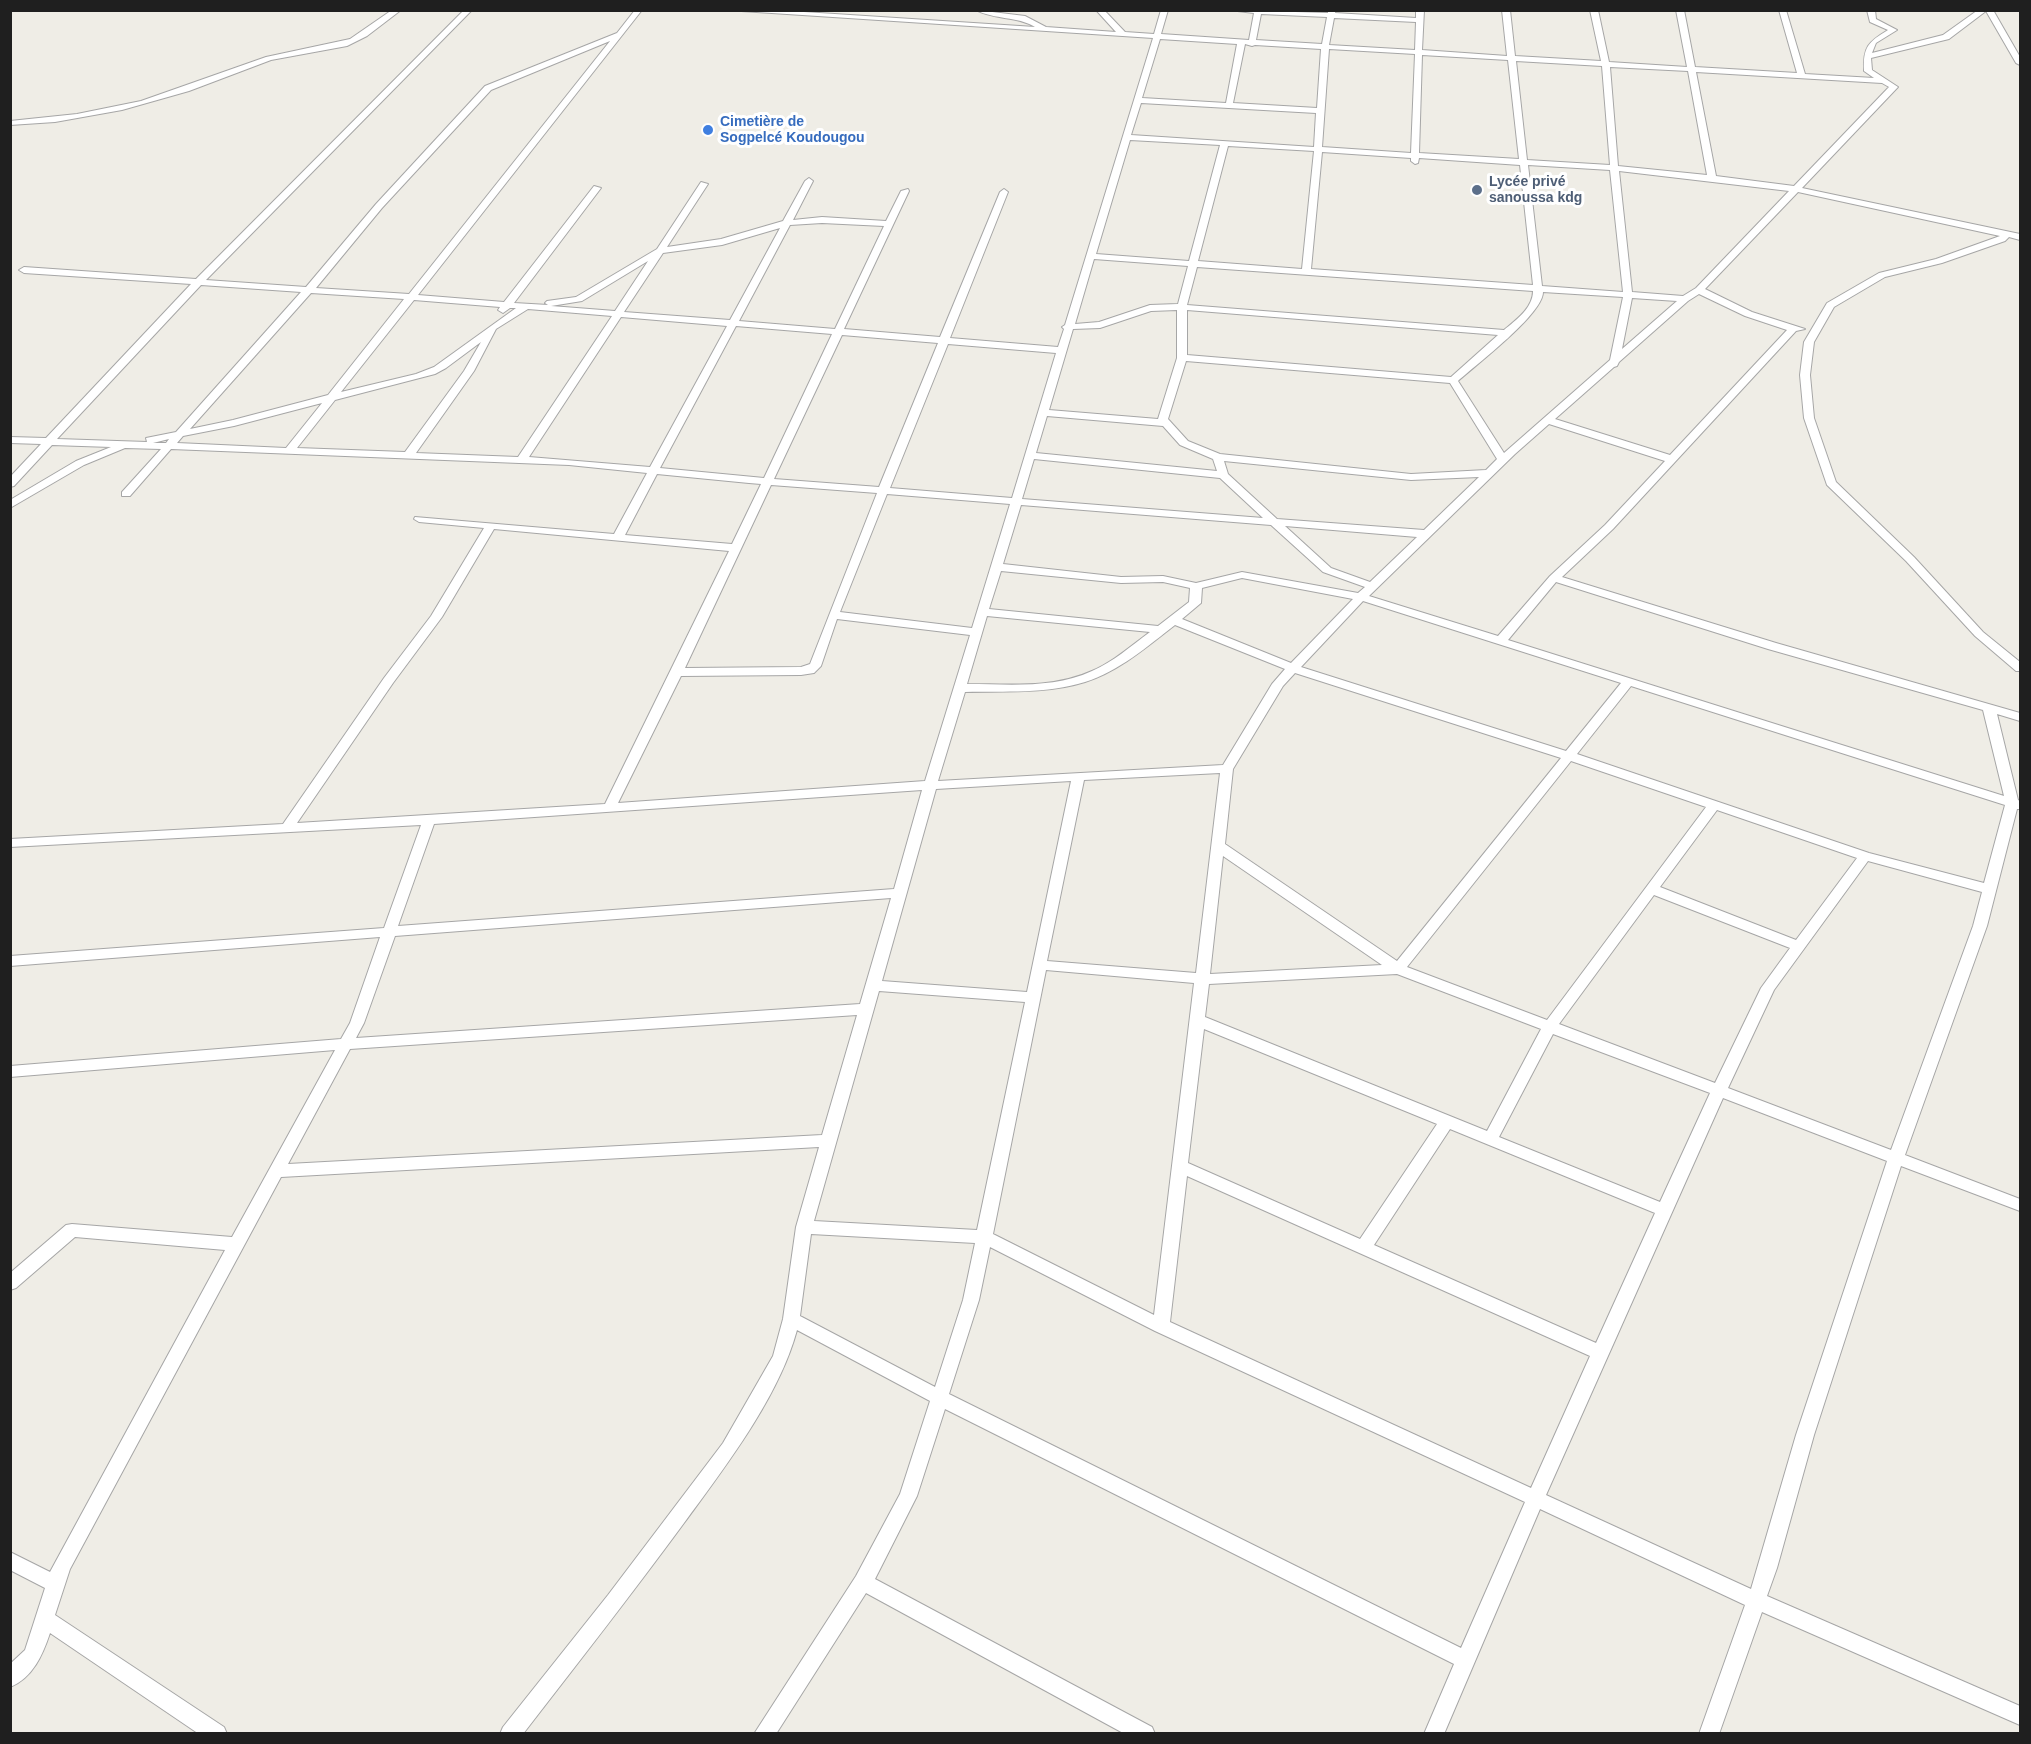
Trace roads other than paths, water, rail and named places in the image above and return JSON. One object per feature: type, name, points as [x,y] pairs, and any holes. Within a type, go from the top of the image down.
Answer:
[{"type":"street","points":[[10,123],[44,122],[105,111],[187,88],[221,73],[281,55],[347,43],[362,36],[385,17],[398,10]]},
{"type":"street","points":[[10,484],[198,282],[469,10]]},
{"type":"street","points":[[288,452],[639,10]]},
{"type":"street","points":[[729,10],[1512,60],[1884,81]]},
{"type":"street","points":[[979,10],[996,15],[1025,18],[1047,31]]},
{"type":"street","points":[[1099,10],[1124,36]]},
{"type":"street","points":[[510,1734],[615,1600],[729,1448],[781,1357],[790,1319],[804,1227],[899,893],[1060,350],[1165,10]]},
{"type":"street","points":[[1232,10],[1332,13],[1420,20]]},
{"type":"street","points":[[1415,158],[1420,10]]},
{"type":"street","points":[[1182,358],[1453,380],[1528,314],[1538,297],[1538,288],[1506,10]]},
{"type":"street","points":[[1594,10],[1606,65],[1614,168],[1628,295],[1614,364]]},
{"type":"street","points":[[1680,10],[1712,178]]},
{"type":"street","points":[[1782,10],[1802,76]]},
{"type":"street","points":[[1161,1326],[1227,769],[1278,684],[1361,597],[1547,420],[1614,364],[1685,299],[1699,290],[1894,87],[1868,71],[1867,57],[1873,42],[1893,30],[1873,20],[1871,10]]},
{"type":"street","points":[[1867,57],[1946,37],[1983,10]]},
{"type":"street","points":[[1989,10],[2020,58]]},
{"type":"street","points":[[1252,44],[1258,12]]},
{"type":"street","points":[[1306,272],[1325,48],[1332,13]]},
{"type":"street","points":[[126,494],[308,290],[379,206],[488,88],[619,35]]},
{"type":"street","points":[[1229,106],[1241,43]]},
{"type":"street","points":[[1136,100],[1321,111]]},
{"type":"street","points":[[1125,137],[1415,158],[1614,168],[1712,178],[1794,189],[2020,237]]},
{"type":"street","points":[[1224,144],[1182,307],[1182,358],[1163,419],[1166,423],[1184,443],[1218,457],[1411,477],[1489,473]]},
{"type":"street","points":[[618,537],[809,181]]},
{"type":"street","points":[[521,460],[704,184]]},
{"type":"street","points":[[408,456],[469,371],[506,305],[597,188]]},
{"type":"street","points":[[609,808],[677,672],[904,191]]},
{"type":"street","points":[[677,672],[810,670],[815,666],[833,615],[1004,192]]},
{"type":"street","points":[[10,505],[81,463],[125,445],[234,423],[332,396],[417,377],[442,366],[495,325],[526,307],[579,298],[659,251],[722,242],[786,223],[822,220],[889,224]]},
{"type":"street","points":[[2007,234],[2002,239],[1939,261],[1882,275],[1830,305],[1809,342],[1805,375],[1809,418],[1831,483],[1910,559],[1979,634],[2020,668]]},
{"type":"street","points":[[1089,256],[1685,299]]},
{"type":"street","points":[[24,270],[411,297],[1060,350]]},
{"type":"street","points":[[1699,290],[1713,299],[1793,329],[1814,330]]},
{"type":"street","points":[[1067,327],[1100,325],[1150,308],[1182,307],[1506,333]]},
{"type":"street","points":[[1500,641],[1554,578],[1609,527],[1793,329]]},
{"type":"street","points":[[1453,380],[1503,460]]},
{"type":"street","points":[[1042,412],[1166,423]]},
{"type":"street","points":[[1547,420],[1671,459]]},
{"type":"street","points":[[10,440],[521,460],[1426,534]]},
{"type":"street","points":[[1029,455],[1223,475]]},
{"type":"street","points":[[1218,457],[1223,475],[1327,570],[1372,586]]},
{"type":"street","points":[[419,519],[735,548]]},
{"type":"street","points":[[287,828],[388,681],[436,617],[491,525]]},
{"type":"street","points":[[995,567],[1121,580],[1163,579],[1196,586],[1242,575],[1361,597],[2016,805]]},
{"type":"street","points":[[1554,578],[1772,646],[2020,717]]},
{"type":"street","points":[[959,688],[1038,686],[1078,681],[1097,674],[1161,630],[1195,603],[1196,586]]},
{"type":"street","points":[[982,612],[1161,630]]},
{"type":"street","points":[[833,615],[976,632]]},
{"type":"street","points":[[1174,620],[1293,668],[1569,756],[1865,856],[1989,889]]},
{"type":"street","points":[[1040,965],[1202,978],[1398,969],[1628,682]]},
{"type":"street","points":[[1709,1734],[1768,1568],[1804,1435],[1896,1157],[1980,926],[1989,889],[2016,805],[1989,708]]},
{"type":"street","points":[[10,843],[429,820],[930,786],[1227,769]]},
{"type":"street","points":[[764,1734],[863,1582],[908,1496],[971,1299],[1078,777]]},
{"type":"street","points":[[1490,1140],[1550,1027],[1714,805]]},
{"type":"street","points":[[10,1678],[33,1655],[60,1567],[357,1023],[429,820]]},
{"type":"street","points":[[1218,846],[1398,969],[2020,1205]]},
{"type":"street","points":[[1434,1734],[1664,1210],[1768,988],[1865,856]]},
{"type":"street","points":[[1652,889],[1799,946]]},
{"type":"street","points":[[10,961],[899,893]]},
{"type":"street","points":[[873,985],[1033,998]]},
{"type":"street","points":[[10,1072],[345,1044],[866,1009]]},
{"type":"street","points":[[1197,1020],[1664,1210]]},
{"type":"street","points":[[1363,1248],[1447,1122]]},
{"type":"street","points":[[277,1171],[829,1141]]},
{"type":"street","points":[[1180,1166],[1600,1353]]},
{"type":"street","points":[[804,1227],[984,1237],[1161,1326],[1757,1601],[2020,1716]]},
{"type":"street","points":[[10,1282],[72,1230],[236,1244]]},
{"type":"street","points":[[790,1319],[940,1398],[1466,1660]]},
{"type":"street","points":[[10,1560],[55,1584]]},
{"type":"street","points":[[863,1582],[1145,1734]]},
{"type":"street","points":[[45,1619],[217,1734]]},
{"type":"place","name":"Cimetière de Sogpelcé Koudougou","points":[[708,130]]},
{"type":"place","name":"Lycée privé sanoussa kdg","points":[[1477,190]]}]
